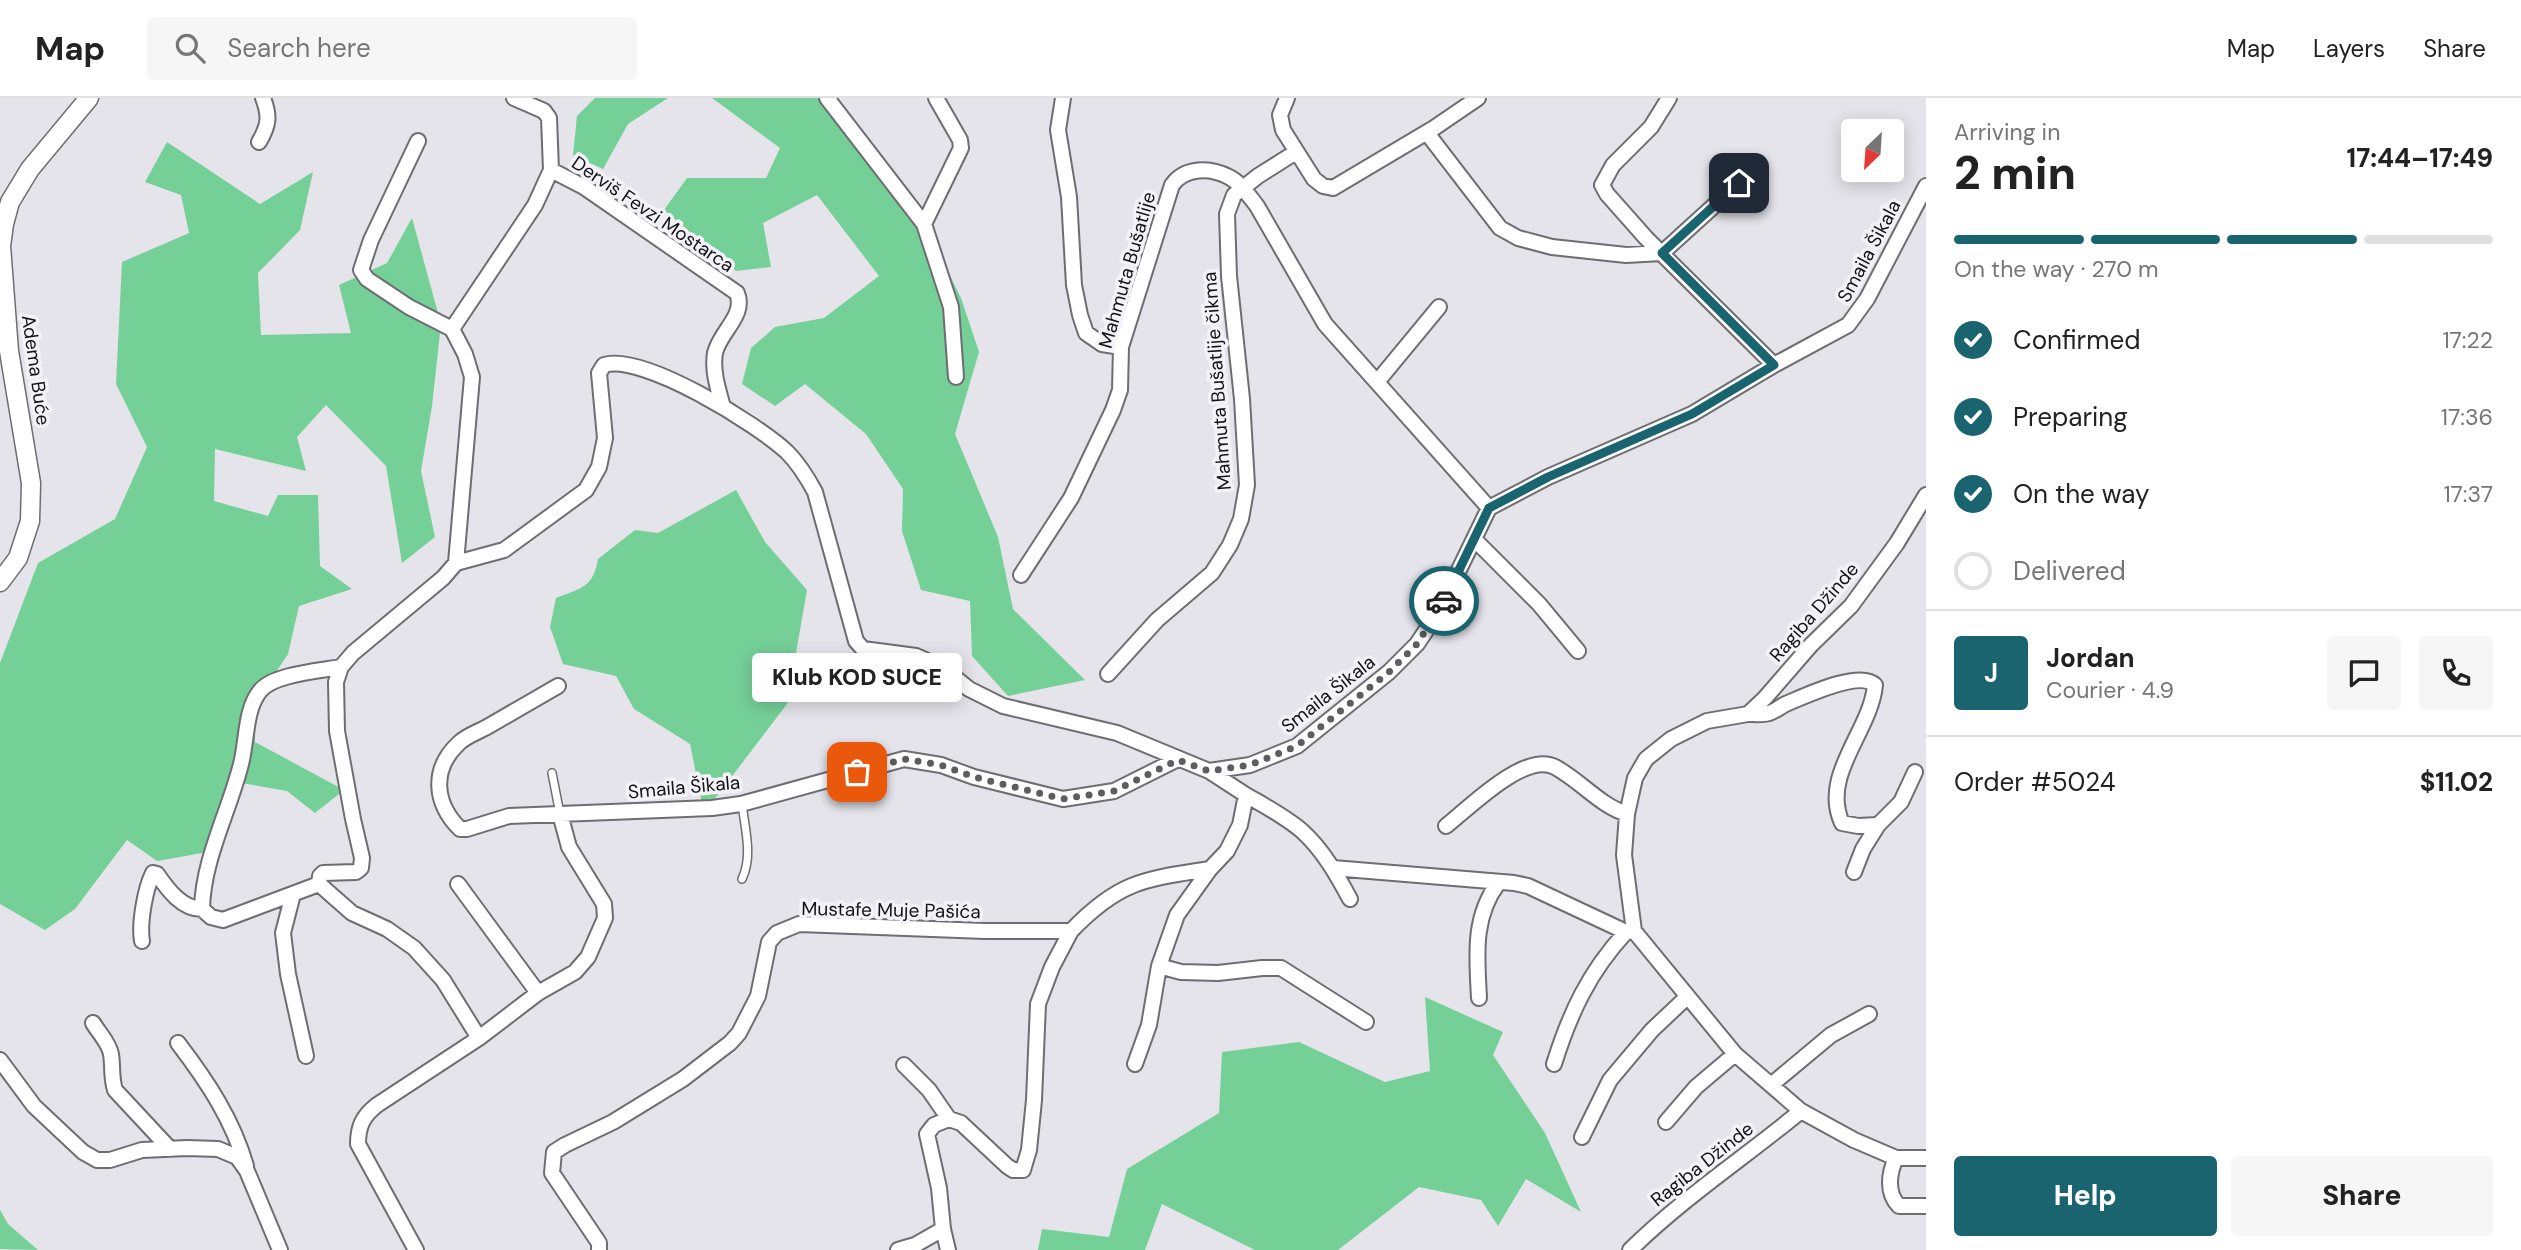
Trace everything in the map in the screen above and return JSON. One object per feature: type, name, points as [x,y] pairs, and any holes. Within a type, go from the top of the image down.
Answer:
[{"type":"street","name":"Adema Buće","points":[[0,582],[18,558],[30,522],[32,484],[9,351],[1,246],[4,224],[10,202],[30,169],[89,98]]},
{"type":"street","points":[[260,142],[269,126],[268,111],[263,98]]},
{"type":"street","name":"Derviš Fevzi Mostarca","points":[[452,329],[535,205],[551,170],[549,118],[544,111],[514,98]]},
{"type":"street","points":[[827,98],[924,224],[951,307],[956,377]]},
{"type":"street","points":[[924,224],[961,148],[960,140],[936,98]]},
{"type":"street","points":[[1063,98],[1058,130],[1069,197],[1074,285],[1080,315],[1086,332],[1102,344],[1121,347]]},
{"type":"street","points":[[1287,98],[1280,115],[1283,130],[1314,178],[1323,186],[1333,188],[1427,133],[1478,98]]},
{"type":"street","points":[[1670,98],[1651,127],[1613,165],[1602,185],[1607,194],[1662,253],[1774,365]]},
{"type":"street","points":[[1427,133],[1492,221],[1518,238],[1552,247],[1626,255],[1662,253],[1739,183]]},
{"type":"street","points":[[418,141],[371,240],[361,271],[367,279],[398,300],[452,329],[466,354],[472,377],[456,563]]},
{"type":"street","name":"Mahmuta Bušatlije čikma","points":[[1108,674],[1157,621],[1212,573],[1230,545],[1241,519],[1247,485],[1242,399],[1229,276],[1227,214],[1234,195],[1296,152]]},
{"type":"street","name":"Derviš Fevzi Mostarca","points":[[551,170],[584,187],[737,293],[739,310],[716,349],[713,366],[723,407]]},
{"type":"street","name":"Mahmuta Bušatlije","points":[[1021,575],[1071,498],[1113,410],[1120,390],[1121,347],[1172,186],[1178,177],[1198,170],[1208,170],[1229,177],[1244,189],[1257,206],[1325,324],[1489,508]]},
{"type":"street","name":"Smaila Šikala","points":[[558,687],[459,743],[443,765],[438,778],[438,792],[453,822],[460,829],[509,816],[712,808],[741,804],[904,759],[941,765],[974,777],[1063,799],[1114,791],[1178,760],[1209,771],[1250,765],[1297,746],[1389,672],[1417,644],[1439,611],[1489,508],[1548,477],[1692,414],[1848,325],[1867,299],[1926,186]]},
{"type":"street","points":[[1377,382],[1439,307]]},
{"type":"street","points":[[319,884],[323,873],[356,872],[362,868],[337,731],[335,682],[341,667],[353,653],[443,578],[456,563],[504,550],[586,490],[599,467],[606,438],[599,373],[604,365],[612,363],[655,372],[723,407],[786,451],[803,470],[815,492],[856,642],[863,649],[916,656],[943,668],[969,689],[1003,706],[1117,733],[1178,760]]},
{"type":"street","name":"Ragiba Džinde","points":[[1748,714],[1851,606],[1926,495]]},
{"type":"street","points":[[1475,540],[1539,604],[1578,651]]},
{"type":"street","points":[[202,909],[210,860],[241,764],[253,702],[260,690],[273,680],[341,667]]},
{"type":"street","points":[[1630,932],[1624,855],[1627,814],[1635,778],[1646,759],[1671,739],[1707,721],[1748,714],[1768,714],[1787,703],[1847,680],[1872,681],[1875,685],[1874,701],[1839,778],[1836,803],[1842,823],[1858,826],[1878,825]]},
{"type":"street","points":[[1446,826],[1513,773],[1534,765],[1555,768],[1593,797],[1627,814]]},
{"type":"street","points":[[1209,771],[1280,814],[1303,832],[1333,868],[1350,899]]},
{"type":"street","points":[[1854,872],[1863,849],[1878,825],[1901,802],[1915,772]]},
{"type":"street","points":[[1135,1064],[1149,1025],[1159,966],[1177,915],[1227,850],[1240,825],[1246,795]]},
{"type":"street","points":[[416,1250],[358,1144],[358,1129],[365,1114],[377,1105],[479,1038],[538,993],[575,972],[588,957],[605,918],[604,904],[569,847],[560,814]]},
{"type":"street","points":[[1333,868],[1528,886],[1630,932],[1735,1054],[1801,1111],[1854,1140],[1896,1158],[1926,1158]]},
{"type":"street","points":[[904,1065],[929,1090],[949,1119],[961,1123],[1007,1167],[1023,1170],[1029,1150],[1033,1113],[1038,1004],[1052,967],[1071,931],[1104,900],[1127,887],[1147,879],[1210,869]]},
{"type":"street","points":[[142,941],[140,929],[153,873],[158,874],[176,897],[189,907],[202,909],[211,917],[223,920],[319,884]]},
{"type":"street","points":[[1479,998],[1477,937],[1482,912],[1499,882]]},
{"type":"street","points":[[319,884],[352,913],[387,929],[414,948],[443,980],[479,1038]]},
{"type":"street","points":[[458,884],[538,993]]},
{"type":"street","points":[[293,894],[283,933],[288,974],[306,1056]]},
{"type":"street","name":"Mustafe Muje Pašića","points":[[599,1250],[599,1243],[552,1173],[554,1152],[625,1115],[683,1079],[730,1043],[739,1033],[758,996],[769,942],[777,933],[799,924],[985,931],[1071,931]]},
{"type":"street","points":[[1554,1064],[1566,1023],[1603,956],[1630,932]]},
{"type":"street","points":[[1159,966],[1181,972],[1218,973],[1281,968],[1366,1022]]},
{"type":"street","points":[[1581,1138],[1610,1080],[1652,1030],[1687,997]]},
{"type":"street","points":[[1771,1085],[1832,1035],[1869,1014]]},
{"type":"street","points":[[93,1023],[111,1054],[115,1090],[170,1149]]},
{"type":"street","points":[[178,1043],[208,1082],[239,1141],[247,1171],[280,1250]]},
{"type":"street","points":[[1666,1122],[1696,1087],[1735,1054]]},
{"type":"street","points":[[0,1060],[34,1107],[83,1152],[97,1160],[110,1160],[142,1150],[218,1149],[237,1157],[247,1171]]},
{"type":"street","name":"Ragiba Džinde","points":[[1630,1250],[1660,1220],[1801,1111]]},
{"type":"street","points":[[948,1250],[939,1188],[927,1134],[934,1125],[949,1119]]},
{"type":"street","points":[[1896,1158],[1891,1169],[1890,1182],[1894,1201],[1899,1206],[1926,1206]]},
{"type":"street","points":[[898,1250],[915,1245],[943,1229]]},
{"type":"lane","points":[[552,773],[560,814]]},
{"type":"lane","points":[[741,804],[748,857],[747,868],[741,879]]},
{"type":"green space","points":[[595,98],[668,98],[628,124],[603,169],[573,155],[577,116]]},
{"type":"green space","points":[[712,98],[837,98],[921,217],[961,298],[979,352],[955,434],[998,537],[1013,609],[1085,680],[1008,696],[972,656],[970,601],[921,590],[902,531],[903,489],[866,434],[805,384],[775,406],[742,384],[751,348],[775,327],[824,318],[879,276],[817,195],[763,223],[771,267],[736,271],[664,210],[687,178],[766,178],[780,148]]},
{"type":"green space","points":[[167,142],[260,204],[313,172],[300,230],[258,273],[261,335],[351,333],[339,285],[387,263],[412,218],[441,324],[432,406],[421,471],[435,537],[402,563],[386,466],[326,405],[297,437],[306,471],[215,449],[214,501],[268,516],[278,495],[318,495],[320,566],[352,589],[299,606],[288,654],[256,702],[255,742],[344,790],[315,813],[287,791],[236,782],[219,850],[157,861],[127,840],[75,909],[45,930],[0,904],[0,663],[38,563],[115,519],[147,447],[116,384],[122,262],[189,233],[181,195],[145,182]]},
{"type":"green space","points":[[736,490],[765,542],[807,590],[787,704],[704,813],[690,744],[634,709],[616,676],[563,664],[550,627],[556,598],[584,586],[593,576],[598,559],[635,530],[658,533]]},
{"type":"green space","points":[[1425,997],[1503,1032],[1493,1055],[1545,1133],[1581,1212],[1526,1179],[1498,1226],[1481,1200],[1419,1187],[1338,1250],[1255,1250],[1162,1204],[1145,1250],[1038,1250],[1042,1229],[1109,1237],[1127,1169],[1219,1113],[1222,1052],[1299,1042],[1385,1082],[1430,1071]]},
{"type":"green space","points":[[0,1210],[8,1224],[38,1250],[0,1249]]},
{"type":"way so far","points":[[857,772],[904,759],[941,765],[974,777],[1063,799],[1114,791],[1178,760],[1209,771],[1250,765],[1297,746],[1389,672],[1417,644],[1444,601]]},
{"type":"place","name":"Klub KOD SUCE","points":[[857,772]]},
{"type":"route","points":[[1444,601],[1489,508],[1548,477],[1692,414],[1774,365],[1662,253],[1739,183]]}]
